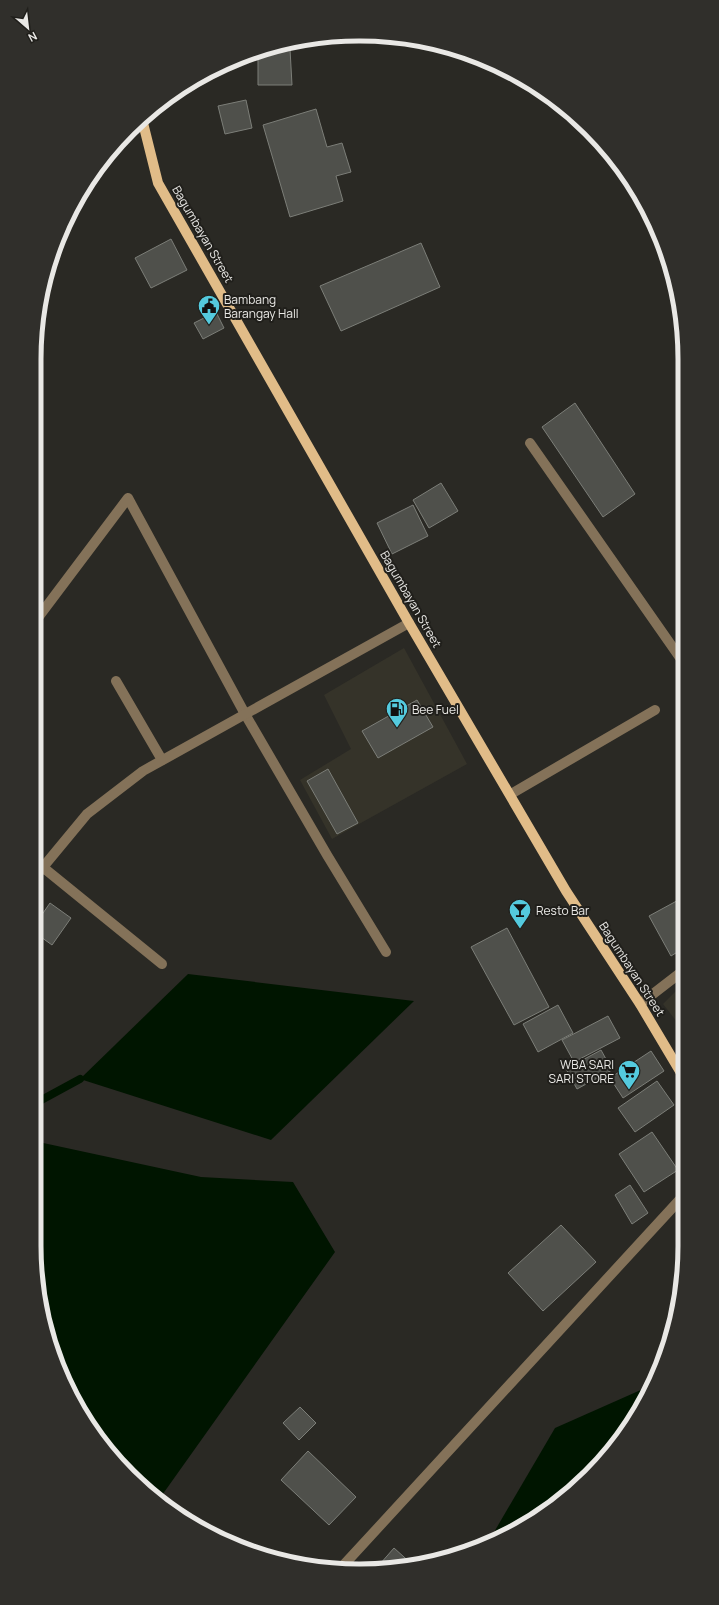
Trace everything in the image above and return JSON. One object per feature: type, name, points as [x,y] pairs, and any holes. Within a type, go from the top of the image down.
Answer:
[{"type":"main road","name":"Bagumbayan Street","points":[[144,125],[158,183],[409,623],[511,794],[566,891],[640,1004],[678,1068]]},
{"type":"street","points":[[530,443],[678,655]]},
{"type":"street","points":[[41,614],[128,498],[245,714],[327,855],[386,952]]},
{"type":"street","points":[[162,964],[42,867],[87,814],[143,771],[409,623]]},
{"type":"street","points":[[116,681],[162,760]]},
{"type":"street","points":[[511,794],[655,710]]},
{"type":"street","points":[[640,1004],[678,975]]},
{"type":"street","points":[[345,1563],[678,1202]]},
{"type":"shaded area","points":[[404,648],[467,764],[332,839],[300,780],[351,749],[324,695]]},
{"type":"shaded area","points":[[188,974],[414,1001],[271,1140],[80,1079]]},
{"type":"shaded area","points":[[678,989],[678,1023],[663,1004]]},
{"type":"shaded area","points":[[41,1143],[201,1177],[293,1182],[335,1252],[162,1495],[134,1471],[107,1439],[84,1405],[65,1367],[58,1348],[47,1308],[42,1266]]},
{"type":"shaded area","points":[[644,1389],[635,1405],[612,1439],[585,1471],[570,1485],[536,1510],[519,1521],[493,1534],[555,1428]]},
{"type":"building","points":[[290,49],[292,85],[258,85],[258,58]]},
{"type":"building","points":[[246,100],[252,128],[225,134],[218,106]]},
{"type":"building","points":[[316,109],[327,147],[342,143],[351,172],[336,176],[343,201],[290,217],[263,125]]},
{"type":"building","points":[[171,239],[187,270],[151,288],[135,258]]},
{"type":"building","points":[[421,243],[440,287],[341,331],[320,286]]},
{"type":"building","name":"Bambang Barangay Hall","points":[[216,312],[224,328],[203,339],[194,323]]},
{"type":"building","points":[[575,403],[635,494],[603,517],[542,427]]},
{"type":"building","points":[[441,483],[458,511],[429,528],[413,500]]},
{"type":"building","points":[[413,505],[428,536],[392,554],[377,523]]},
{"type":"building","name":"Bee Fuel","points":[[417,700],[433,727],[378,758],[362,731]]},
{"type":"building","points":[[328,769],[358,823],[337,834],[307,781]]},
{"type":"building","points":[[678,900],[678,952],[671,956],[649,916]]},
{"type":"building","points":[[50,903],[71,918],[52,945],[41,937],[41,916]]},
{"type":"building","points":[[507,928],[549,1007],[514,1025],[471,947]]},
{"type":"building","points":[[558,1005],[573,1033],[538,1052],[523,1024]]},
{"type":"building","points":[[608,1016],[620,1038],[574,1062],[562,1040]]},
{"type":"building","points":[[601,1050],[612,1070],[577,1089],[566,1069]]},
{"type":"building","points":[[651,1051],[664,1071],[623,1098],[610,1078]]},
{"type":"building","points":[[657,1081],[674,1105],[635,1132],[618,1108]]},
{"type":"building","points":[[652,1132],[678,1170],[644,1192],[619,1154]]},
{"type":"building","points":[[630,1185],[648,1213],[632,1224],[615,1195]]},
{"type":"building","points":[[561,1225],[596,1262],[543,1311],[508,1273]]},
{"type":"building","points":[[300,1407],[316,1423],[299,1440],[283,1423]]},
{"type":"building","points":[[308,1451],[356,1497],[329,1525],[281,1480]]},
{"type":"building","points":[[394,1548],[407,1560],[401,1561],[381,1563]]},
{"type":"waterway","points":[[41,1100],[80,1079]]},
{"type":"place","name":"Bambang Barangay Hall","points":[[209,326]]},
{"type":"place","name":"Bee Fuel","points":[[397,728]]},
{"type":"place","name":"Resto Bar","points":[[520,930]]},
{"type":"place","name":"WBA SARI SARI STORE","points":[[629,1090]]}]
